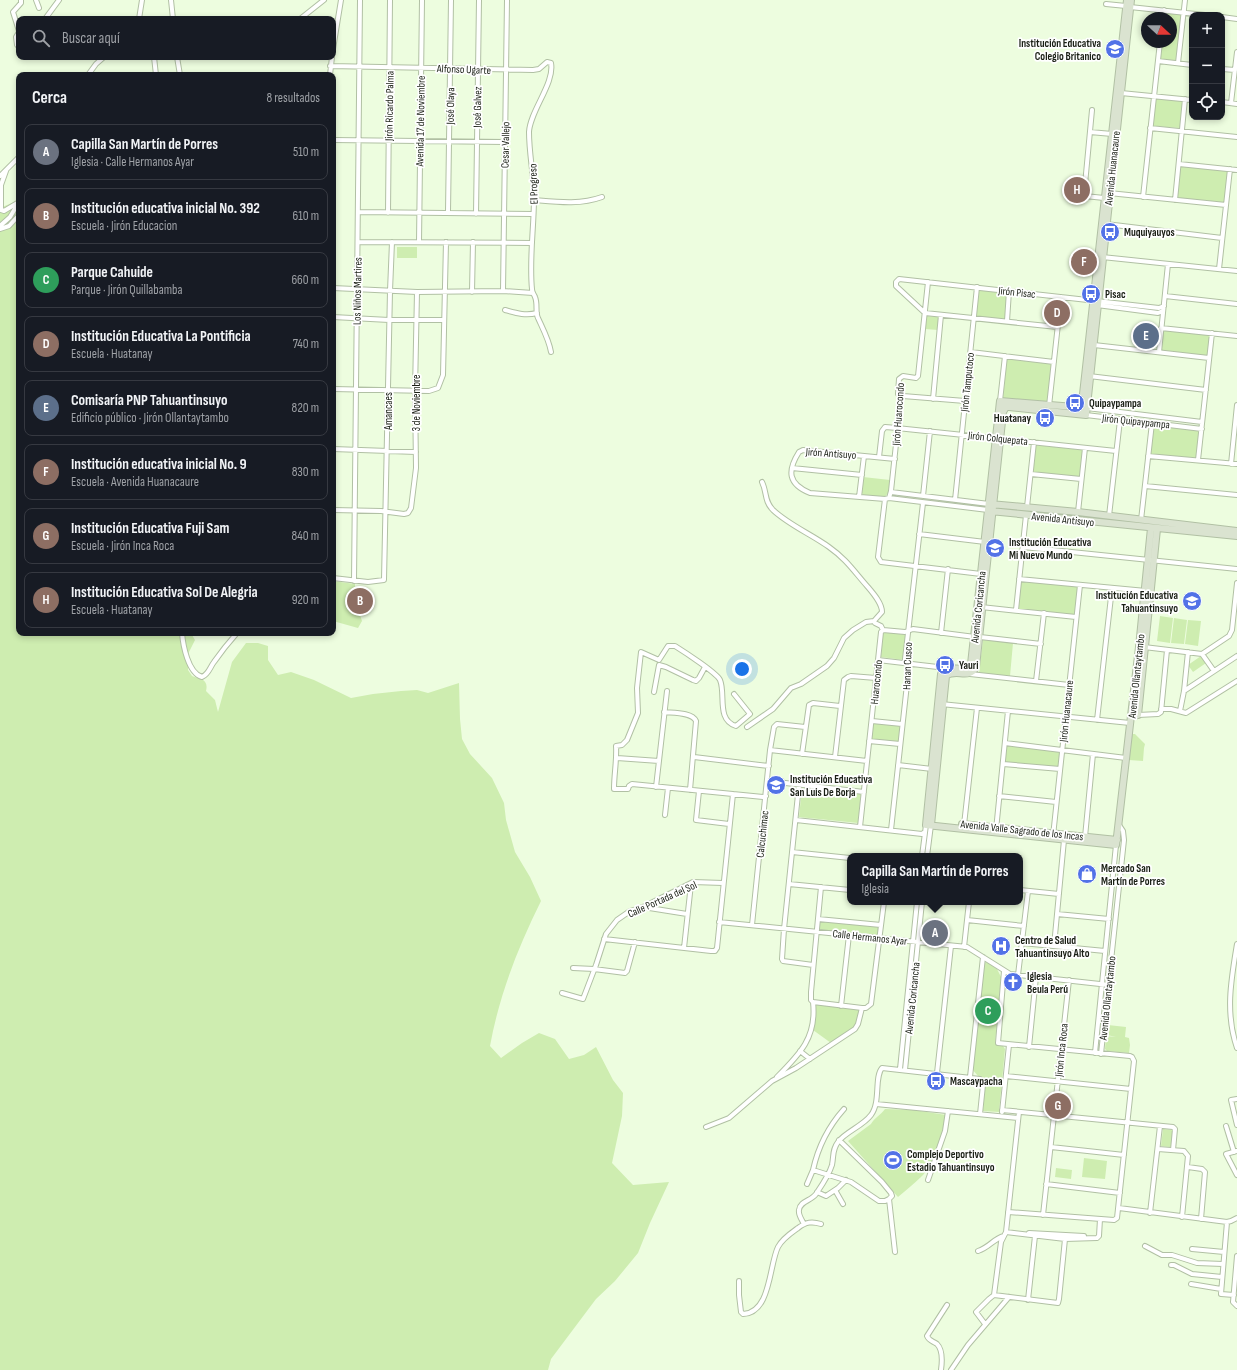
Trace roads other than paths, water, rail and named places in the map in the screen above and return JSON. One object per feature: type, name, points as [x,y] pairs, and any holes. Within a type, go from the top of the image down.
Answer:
[{"type":"street","points":[[16,22],[13,12],[21,3],[21,0]]},
{"type":"street","points":[[36,0],[39,8]]},
{"type":"street","points":[[47,16],[59,0]]},
{"type":"street","points":[[140,16],[142,0]]},
{"type":"street","points":[[142,0],[143,16]]},
{"type":"street","points":[[171,0],[172,16]]},
{"type":"street","points":[[304,16],[324,0]]},
{"type":"street","points":[[336,31],[341,0]]},
{"type":"street","name":"Los Niños Martires","points":[[354,581],[356,510],[360,0]]},
{"type":"street","name":"Jirón Ricardo Palma","points":[[388,213],[390,0]]},
{"type":"street","name":"Avenida 17 de Noviembre","points":[[419,242],[418,213],[422,0]]},
{"type":"street","name":"José Olaya","points":[[448,212],[451,0]]},
{"type":"street","name":"José Galvez","points":[[476,214],[479,0]]},
{"type":"street","name":"Cesar Vallejo","points":[[503,291],[507,0]]},
{"type":"street","points":[[1178,64],[1185,0]]},
{"type":"street","points":[[1106,4],[1128,3],[1164,10],[1189,13]]},
{"type":"street","name":"Avenida Huanacaure","points":[[1101,257],[1106,224],[1106,194],[1121,92],[1128,3]]},
{"type":"street","name":"Avenida Huanacaure","points":[[1084,412],[1101,257],[1112,134],[1128,3]]},
{"type":"street","points":[[1225,17],[1237,18]]},
{"type":"street","points":[[1143,197],[1159,48]]},
{"type":"street","points":[[1231,103],[1237,52]]},
{"type":"street","points":[[90,72],[101,60]]},
{"type":"street","points":[[154,60],[156,72]]},
{"type":"street","points":[[177,60],[179,72]]},
{"type":"street","points":[[330,72],[331,60]]},
{"type":"street","points":[[1158,61],[1189,65]]},
{"type":"street","name":"Alfonso Ugarte","points":[[330,66],[506,70],[539,69],[547,62]]},
{"type":"street","name":"El Progreso","points":[[547,62],[550,62],[551,64],[550,73],[545,92],[530,128],[534,179],[531,268],[533,293],[536,299],[537,318],[544,331],[551,352]]},
{"type":"street","points":[[1225,69],[1235,70]]},
{"type":"street","points":[[1121,92],[1189,100]]},
{"type":"street","points":[[1175,200],[1185,99]]},
{"type":"street","points":[[1225,102],[1237,104]]},
{"type":"street","points":[[1092,110],[1085,196],[1106,194],[1226,205]]},
{"type":"street","points":[[1150,128],[1237,136]]},
{"type":"street","points":[[1090,132],[1112,134]]},
{"type":"street","points":[[336,140],[505,142]]},
{"type":"street","points":[[0,176],[16,160]]},
{"type":"street","points":[[1179,164],[1237,170]]},
{"type":"street","points":[[1219,269],[1230,169]]},
{"type":"street","points":[[6,171],[1,185],[1,210],[4,211],[16,204]]},
{"type":"street","points":[[534,200],[569,203],[586,202],[602,197]]},
{"type":"street","points":[[0,226],[10,217],[16,207]]},
{"type":"street","points":[[359,212],[533,214]]},
{"type":"street","points":[[0,229],[9,226],[16,218]]},
{"type":"street","points":[[1106,224],[1222,238]]},
{"type":"street","points":[[358,242],[532,243]]},
{"type":"street","name":"Amancaes","points":[[354,581],[368,582],[384,580],[384,550],[387,512],[389,320],[392,242]]},
{"type":"street","points":[[336,388],[388,391],[429,391],[438,388],[443,375],[446,242]]},
{"type":"street","points":[[472,292],[473,242]]},
{"type":"street","points":[[1101,257],[1237,271]]},
{"type":"street","points":[[1159,352],[1168,264]]},
{"type":"street","name":"Jirón Pisac","points":[[924,313],[896,286],[896,282],[899,279],[1061,296],[1158,313],[1163,308]]},
{"type":"street","name":"Jirón Huarocondo","points":[[915,567],[881,562],[879,560],[887,498],[891,492],[901,397],[898,394],[899,382],[903,376],[916,378],[918,376],[928,282]]},
{"type":"street","name":"Jirón Tamputoco","points":[[955,500],[977,287]]},
{"type":"street","points":[[336,288],[417,292],[503,291],[533,293]]},
{"type":"street","points":[[1007,321],[1009,291]]},
{"type":"street","name":"3 de Noviembre","points":[[387,512],[404,514],[408,513],[411,508],[416,468],[415,391],[417,292]]},
{"type":"street","points":[[1049,406],[1061,296]]},
{"type":"street","points":[[1165,296],[1237,304]]},
{"type":"street","name":"Avenida Huanacaure","points":[[1088,376],[1094,345],[1096,303]]},
{"type":"street","points":[[504,310],[522,315],[537,312]]},
{"type":"street","points":[[924,313],[1057,327]]},
{"type":"street","points":[[933,399],[941,315]]},
{"type":"street","points":[[336,317],[389,320],[444,320]]},
{"type":"street","points":[[1161,328],[1237,336]]},
{"type":"street","points":[[1198,460],[1212,333]]},
{"type":"street","points":[[1094,345],[1209,358]]},
{"type":"street","points":[[970,352],[1054,362]]},
{"type":"street","name":"Avenida Coricancha","points":[[969,674],[972,673],[976,667],[980,607],[998,438],[1003,412],[1002,404],[1005,356]]},
{"type":"street","points":[[1088,376],[1206,390]]},
{"type":"street","points":[[901,397],[965,402]]},
{"type":"street","name":"Jirón Quipaypampa","points":[[1002,404],[1049,406],[1120,420],[1202,428]]},
{"type":"street","name":"Jirón Quipaypampa","points":[[1002,404],[1084,412]]},
{"type":"street","points":[[1231,464],[1237,405]]},
{"type":"street","points":[[1084,412],[1202,422]]},
{"type":"street","points":[[1109,516],[1120,420]]},
{"type":"street","points":[[1141,520],[1152,423]]},
{"type":"street","name":"Jirón Colquepata","points":[[879,457],[882,431],[885,427],[1116,451]]},
{"type":"street","points":[[923,496],[930,431]]},
{"type":"street","points":[[1027,507],[1034,442]]},
{"type":"street","points":[[1078,512],[1085,448]]},
{"type":"street","points":[[336,449],[416,452]]},
{"type":"street","name":"Jirón Antisuyo","points":[[792,468],[798,452],[803,450],[894,459]]},
{"type":"street","points":[[859,497],[864,456]]},
{"type":"street","points":[[1148,456],[1237,464]]},
{"type":"street","points":[[862,475],[792,468],[791,478],[806,491],[818,494],[887,498]]},
{"type":"street","points":[[1031,474],[1081,479]]},
{"type":"street","points":[[747,727],[773,709],[791,688],[801,684],[827,666],[834,658],[844,638],[866,622],[874,621],[882,612],[882,608],[870,590],[849,563],[828,546],[773,510],[766,500],[762,482]]},
{"type":"street","points":[[1145,486],[1237,495]]},
{"type":"street","name":"Avenida Antisuyo","points":[[891,492],[955,500],[1026,515],[1237,536]]},
{"type":"street","name":"Avenida Antisuyo","points":[[887,498],[922,503],[991,507],[1027,507],[1237,531]]},
{"type":"street","name":"Hanan Cusco","points":[[891,830],[909,666],[905,659],[922,503]]},
{"type":"street","name":"Avenida Coricancha","points":[[980,607],[984,542],[991,507]]},
{"type":"street","points":[[336,510],[387,512]]},
{"type":"street","points":[[1016,610],[1026,515]]},
{"type":"street","name":"Avenida Ollantaytambo","points":[[1095,1053],[1126,758],[1130,723],[1135,716],[1154,528]]},
{"type":"street","points":[[919,534],[984,542]]},
{"type":"street","points":[[1023,547],[1237,569]]},
{"type":"street","points":[[915,567],[948,569],[981,574]]},
{"type":"street","points":[[941,633],[948,569]]},
{"type":"street","points":[[336,578],[354,581]]},
{"type":"street","points":[[1019,579],[1148,591]]},
{"type":"street","points":[[1142,647],[1202,654],[1229,636],[1232,630],[1237,583]]},
{"type":"street","name":"Jirón Huanacaure","points":[[1053,836],[1080,585]]},
{"type":"street","points":[[1097,720],[1112,588]]},
{"type":"street","points":[[980,607],[1076,617]]},
{"type":"street","points":[[1036,681],[1044,613]]},
{"type":"street","points":[[874,621],[881,626],[883,630],[905,632],[913,629],[1041,644]]},
{"type":"street","name":"Huarocondo","points":[[860,827],[881,632],[883,630]]},
{"type":"street","points":[[1232,630],[1237,631]]},
{"type":"street","points":[[182,636],[188,661],[198,675],[202,676],[206,675],[235,636]]},
{"type":"street","name":"Avenida Coricancha","points":[[946,668],[966,669],[970,667],[972,664],[977,637]]},
{"type":"street","points":[[734,694],[750,714],[736,726],[729,722],[724,712],[721,681],[718,676],[694,658],[673,645],[668,646],[659,660],[641,652],[637,688],[638,713],[628,740],[616,746],[617,758],[614,776],[614,789],[628,789],[632,784],[763,797],[766,796]]},
{"type":"street","points":[[1135,716],[1160,714],[1162,709],[1167,650]]},
{"type":"street","points":[[1180,711],[1184,691],[1188,652]]},
{"type":"street","points":[[1202,654],[1214,671]]},
{"type":"street","points":[[1184,691],[1237,656]]},
{"type":"street","points":[[878,660],[946,668]]},
{"type":"street","points":[[654,692],[659,665],[694,680],[699,678],[705,667]]},
{"type":"street","points":[[922,853],[925,832],[928,823],[941,704],[941,674],[946,668]]},
{"type":"street","points":[[927,853],[932,769],[941,704],[948,674],[969,674],[1069,685]]},
{"type":"street","points":[[835,757],[844,680],[851,676],[876,678]]},
{"type":"street","points":[[1162,709],[1186,713],[1237,681]]},
{"type":"street","points":[[656,787],[667,691]]},
{"type":"street","points":[[802,754],[808,707],[810,703],[840,706]]},
{"type":"street","points":[[941,704],[1130,723]]},
{"type":"street","points":[[964,825],[977,708]]},
{"type":"street","points":[[996,830],[1008,711]]},
{"type":"street","points":[[664,712],[690,715],[695,718],[697,724],[690,790]]},
{"type":"street","points":[[872,721],[902,724]]},
{"type":"street","name":"Calcuchimac","points":[[752,925],[770,750],[774,727],[777,724],[805,727]]},
{"type":"street","points":[[869,741],[900,744]]},
{"type":"street","points":[[1005,744],[1126,758]]},
{"type":"street","points":[[770,750],[867,761]]},
{"type":"street","points":[[1085,837],[1093,754]]},
{"type":"street","points":[[694,757],[769,766]]},
{"type":"street","points":[[617,758],[659,761]]},
{"type":"street","points":[[1003,764],[1060,769]]},
{"type":"street","points":[[898,766],[932,769]]},
{"type":"street","points":[[768,781],[864,792]]},
{"type":"street","points":[[800,784],[782,959],[783,961],[813,965]]},
{"type":"street","points":[[665,815],[668,788]]},
{"type":"street","points":[[699,791],[696,820],[729,824]]},
{"type":"street","points":[[604,939],[715,951],[717,948],[733,794]]},
{"type":"street","points":[[999,796],[1056,802]]},
{"type":"street","points":[[796,820],[922,834],[925,832]]},
{"type":"street","name":"Avenida Valle Sagrado de los Incas","points":[[928,823],[964,825],[996,830]]},
{"type":"street","name":"Avenida Valle Sagrado de los Incas","points":[[928,823],[1053,836],[1085,837],[1117,842]]},
{"type":"street","name":"Avenida Ollantaytambo","points":[[1101,1054],[1124,840],[1123,831],[1119,824]]},
{"type":"street","name":"Avenida Valle Sagrado de los Incas","points":[[1053,836],[1064,840],[1117,842]]},
{"type":"street","points":[[1054,946],[1064,840]]},
{"type":"street","points":[[792,852],[847,858]]},
{"type":"street","name":"Calle Portada del Sol","points":[[562,993],[583,999],[604,939],[610,928],[617,920],[630,911],[643,907],[696,882],[723,883]]},
{"type":"street","points":[[684,948],[691,884]]},
{"type":"street","points":[[789,884],[847,890]]},
{"type":"street","points":[[706,1127],[729,1118],[772,1081],[790,1064],[810,1037],[814,1010],[813,1002],[811,1000],[813,965],[821,887]]},
{"type":"street","points":[[1023,890],[1059,894]]},
{"type":"street","points":[[1018,975],[1028,891]]},
{"type":"street","points":[[813,1002],[862,1008],[869,1007],[871,1004],[884,905]]},
{"type":"street","name":"Avenida Coricancha","points":[[902,1069],[917,905]]},
{"type":"street","name":"Avenida Coricancha","points":[[902,1069],[922,905]]},
{"type":"street","points":[[964,947],[969,905]]},
{"type":"street","points":[[643,907],[687,914]]},
{"type":"street","points":[[1057,914],[1109,919]]},
{"type":"street","points":[[818,919],[881,925]]},
{"type":"street","points":[[967,920],[1024,926]]},
{"type":"street","name":"Calle Hermanos Ayar","points":[[719,922],[964,947],[970,948],[1008,973],[1109,985]]},
{"type":"street","points":[[840,1006],[849,935]]},
{"type":"street","points":[[573,968],[594,969],[625,974],[635,942]]},
{"type":"street","points":[[1022,943],[1105,952]]},
{"type":"street","points":[[1237,944],[1232,971],[1229,1011],[1230,1023],[1237,1048]]},
{"type":"street","points":[[938,1073],[951,946]]},
{"type":"street","points":[[970,1077],[983,957]]},
{"type":"street","points":[[1004,971],[998,1041],[1000,1044],[1132,1057],[1134,1061],[1117,1218],[1114,1220],[1008,1212]]},
{"type":"street","points":[[1029,1047],[1036,977]]},
{"type":"street","name":"Jirón Inca Roca","points":[[1043,1215],[1069,980]]},
{"type":"street","points":[[772,1081],[796,1068],[855,1029],[858,1024],[862,1008]]},
{"type":"street","points":[[1002,1116],[1009,1044]]},
{"type":"street","points":[[800,1051],[810,1058]]},
{"type":"street","points":[[790,1064],[796,1068]]},
{"type":"street","points":[[804,1224],[799,1213],[799,1208],[803,1203],[812,1199],[827,1175],[832,1164],[833,1151],[839,1140],[860,1126],[871,1116],[876,1104],[880,1070],[885,1068],[902,1069],[980,1078],[982,1082],[980,1114]]},
{"type":"street","points":[[1006,1076],[1131,1089]]},
{"type":"street","points":[[1237,1099],[1231,1100],[1237,1125]]},
{"type":"street","points":[[876,1104],[1018,1118]]},
{"type":"street","points":[[807,1184],[826,1132],[844,1109]]},
{"type":"street","points":[[1002,1110],[1174,1127],[1174,1150]]},
{"type":"street","points":[[928,1180],[945,1131],[948,1111]]},
{"type":"street","points":[[994,1295],[1002,1242],[1005,1234],[1019,1112]]},
{"type":"street","points":[[1150,1213],[1160,1126]]},
{"type":"street","points":[[1226,1126],[1236,1151],[1226,1154],[1237,1175]]},
{"type":"street","points":[[839,1140],[882,1182],[891,1193],[892,1196],[889,1199],[894,1252]]},
{"type":"street","points":[[1050,1147],[1124,1155]]},
{"type":"street","points":[[1158,1149],[1184,1151],[1188,1156],[1182,1217]]},
{"type":"street","points":[[1188,1167],[1202,1169],[1205,1172],[1201,1219]]},
{"type":"street","points":[[813,1170],[846,1180],[879,1201],[889,1199]]},
{"type":"street","points":[[817,1192],[826,1196],[846,1180]]},
{"type":"street","points":[[1046,1184],[1120,1193]]},
{"type":"street","points":[[835,1190],[843,1204]]},
{"type":"street","points":[[1119,1208],[1227,1222],[1237,1218]]},
{"type":"street","points":[[1098,1237],[1100,1219]]},
{"type":"street","points":[[739,1281],[738,1295],[741,1312],[743,1314],[747,1314],[754,1310],[762,1300],[767,1288],[775,1254],[780,1244],[804,1224],[812,1222],[822,1224]]},
{"type":"street","points":[[1227,1222],[1221,1294],[1234,1295]]},
{"type":"street","points":[[978,1251],[986,1249],[1005,1234],[1035,1233],[1098,1237]]},
{"type":"street","points":[[1025,1234],[1066,1239],[1098,1237]]},
{"type":"street","points":[[1028,1300],[1035,1236]]},
{"type":"street","points":[[985,1324],[976,1312],[989,1298],[994,1295],[1058,1303],[1060,1299],[1066,1239]]},
{"type":"street","points":[[1144,1246],[1162,1255],[1172,1255],[1197,1262],[1223,1264]]},
{"type":"street","points":[[1192,1249],[1224,1252]]},
{"type":"street","points":[[1237,1256],[1233,1302],[1237,1306]]},
{"type":"street","points":[[1171,1265],[1192,1274],[1222,1277]]},
{"type":"street","points":[[1191,1284],[1221,1289]]},
{"type":"street","points":[[951,1370],[968,1345],[1008,1297]]},
{"type":"street","points":[[941,1370],[940,1348],[928,1339],[927,1336],[947,1305]]},
{"type":"place","name":"Institución Educativa Colegio Britanico","points":[[1115,49]]},
{"type":"place","name":"Institución Educativa Sol De Alegria","points":[[1077,190]]},
{"type":"place","name":"Muquiyauyos","points":[[1110,232]]},
{"type":"place","name":"Institución educativa inicial No. 9","points":[[1084,262]]},
{"type":"place","name":"Pisac","points":[[1091,294]]},
{"type":"place","name":"Institución Educativa La Pontificia","points":[[1057,313]]},
{"type":"place","name":"Comisaría PNP Tahuantinsuyo","points":[[1146,336]]},
{"type":"place","name":"Quipaypampa","points":[[1075,403]]},
{"type":"place","name":"Huatanay","points":[[1045,418]]},
{"type":"place","name":"Institución Educativa Mi Nuevo Mundo","points":[[995,548]]},
{"type":"place","name":"Institución educativa inicial No. 392","points":[[360,601]]},
{"type":"place","name":"Institución Educativa Tahuantinsuyo","points":[[1192,601]]},
{"type":"place","name":"Yauri","points":[[945,665]]},
{"type":"place","name":"Institución Educativa San Luis De Borja","points":[[776,785]]},
{"type":"place","name":"Mercado San Martín de Porres","points":[[1087,874]]},
{"type":"place","name":"Capilla San Martín de Porres","points":[[935,933]]},
{"type":"place","name":"Centro de Salud Tahuantinsuyo Alto","points":[[1001,946]]},
{"type":"place","name":"Iglesia Beula Perú","points":[[1013,982]]},
{"type":"place","name":"Parque Cahuide","points":[[988,1011]]},
{"type":"place","name":"Mascaypacha","points":[[936,1081]]},
{"type":"place","name":"Institución Educativa Fuji Sam","points":[[1058,1106]]},
{"type":"place","name":"Complejo Deportivo Estadio Tahuantinsuyo","points":[[893,1160]]}]
